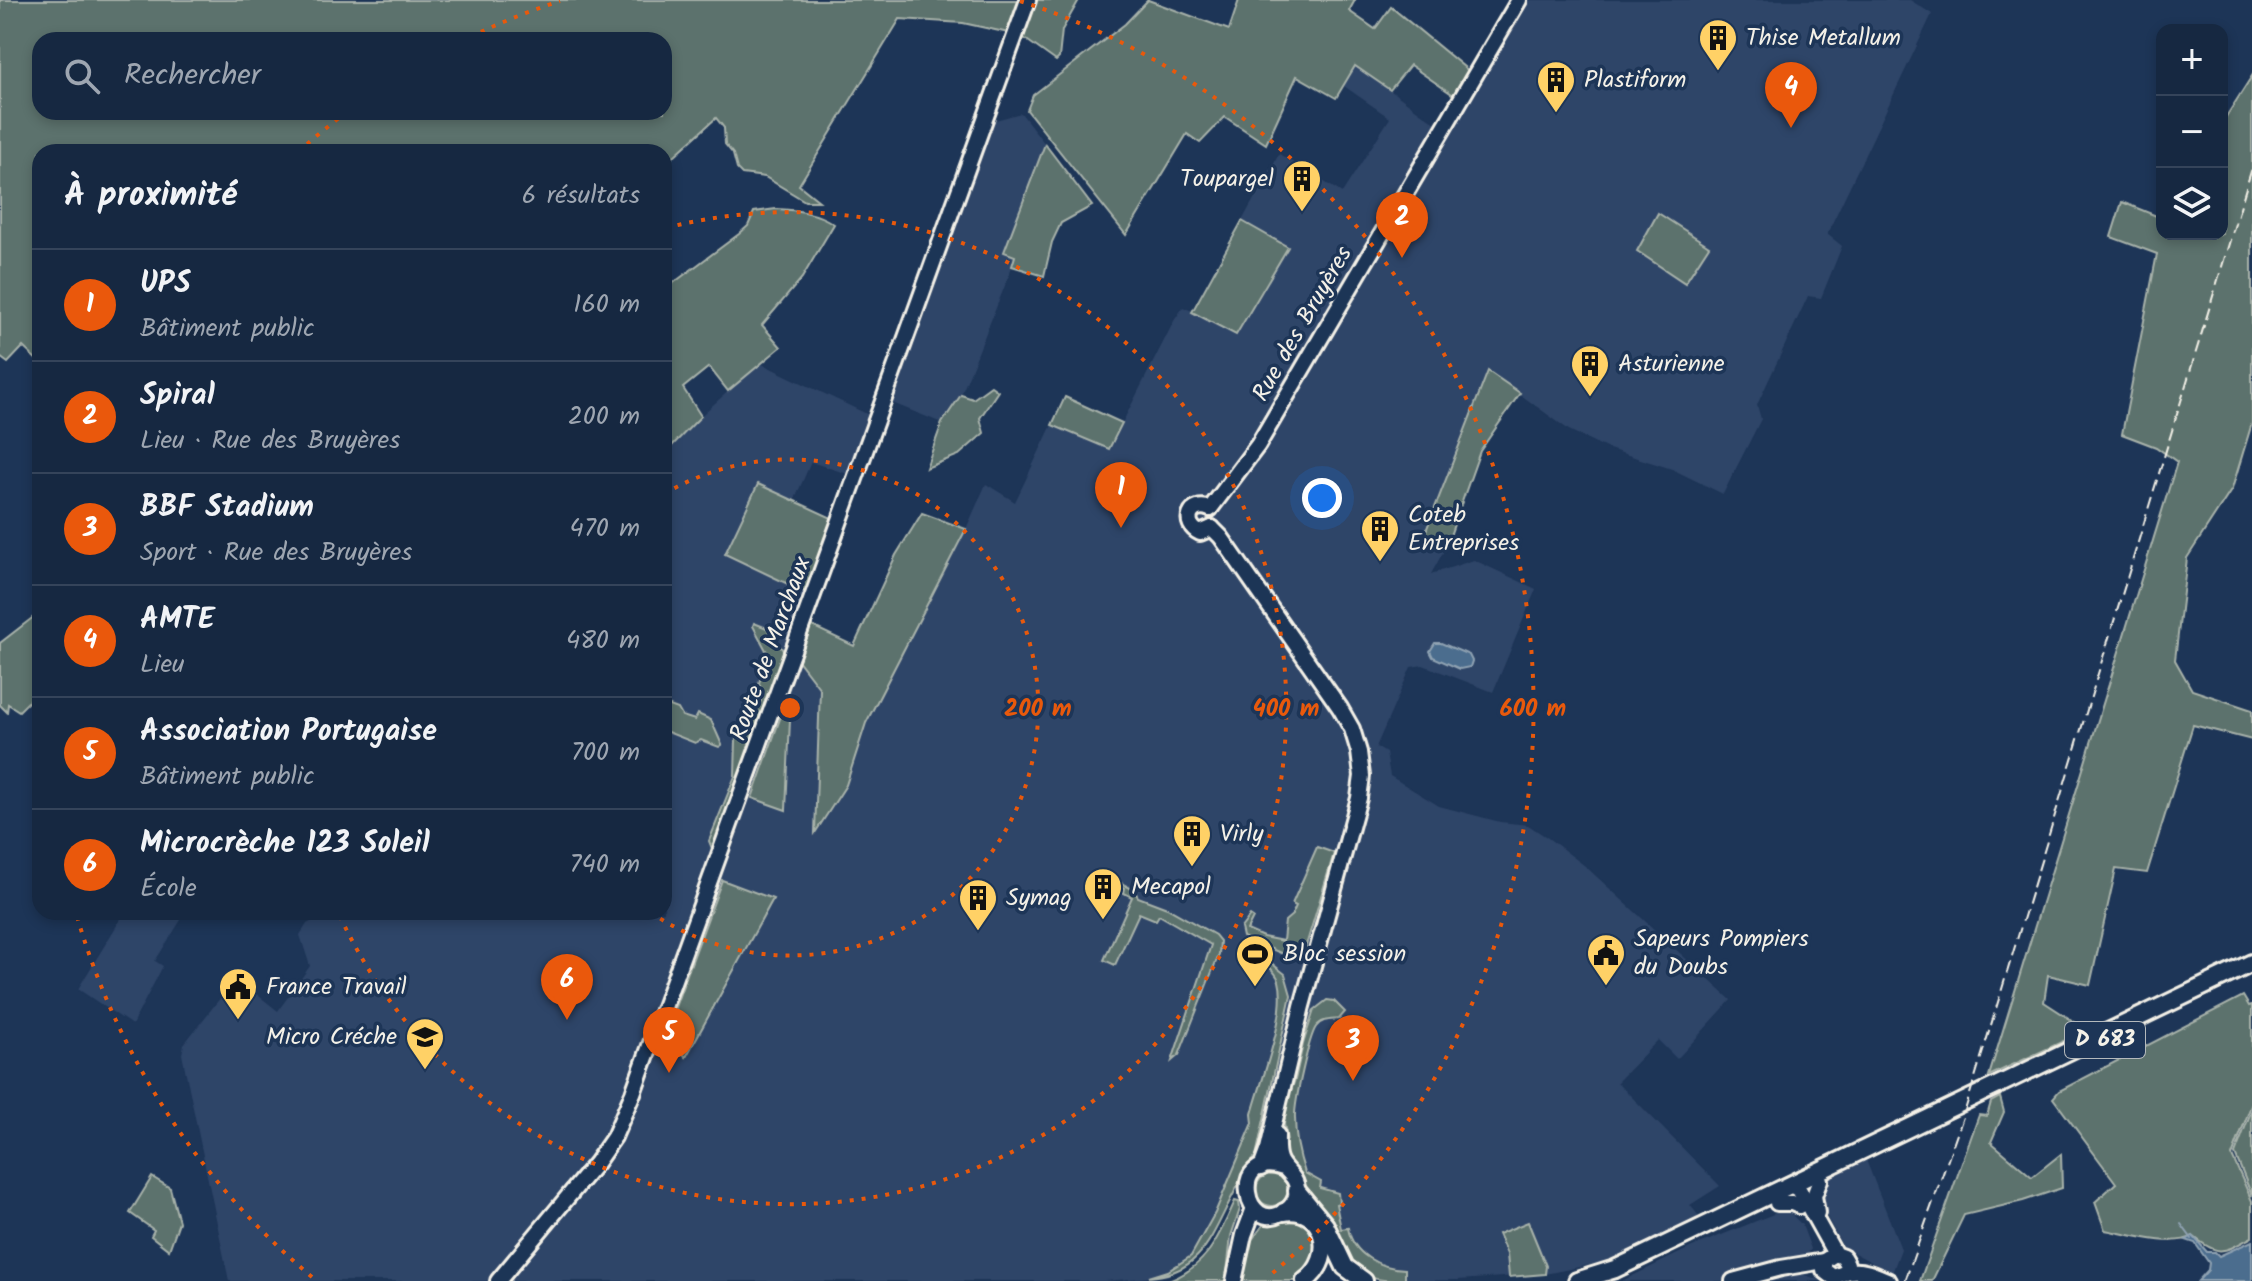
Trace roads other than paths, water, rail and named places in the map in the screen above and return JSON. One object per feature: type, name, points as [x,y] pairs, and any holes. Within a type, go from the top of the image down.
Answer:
[{"type":"main road","name":"D 683","points":[[1577,1281],[1615,1269],[1792,1196],[1889,1135],[2252,963]]},
{"type":"main road","name":"D 683","points":[[1608,1281],[1792,1196],[2034,1074],[2252,971]]},
{"type":"main road","points":[[1297,1191],[1325,1225],[1345,1267],[1364,1281]]},
{"type":"main road","points":[[1284,1212],[1294,1210],[1306,1215],[1315,1222],[1323,1239],[1322,1262],[1305,1281]]},
{"type":"street","name":"Route de Marchaux","points":[[498,1281],[598,1160],[614,1137],[633,1093],[1028,0]]},
{"type":"street","name":"Rue des Bruyères","points":[[1261,1168],[1351,829],[1362,776],[1354,735],[1340,708],[1221,537],[1212,528],[1205,532],[1196,531],[1190,526],[1189,519],[1197,507],[1210,509],[1258,445],[1519,0]]},
{"type":"street","points":[[1210,509],[1215,520],[1212,528]]},
{"type":"street","points":[[1259,1211],[1284,1212],[1295,1199],[1297,1191],[1293,1177],[1283,1168],[1277,1149],[1277,1106]]},
{"type":"street","points":[[1259,1211],[1247,1194],[1249,1179],[1268,1165],[1283,1168]]},
{"type":"street","points":[[1820,1180],[1814,1203],[1819,1226],[1834,1263]]},
{"type":"street","points":[[1792,1196],[1819,1226]]},
{"type":"street","points":[[1792,1196],[1834,1263]]},
{"type":"street","points":[[1234,1281],[1244,1235],[1259,1211]]},
{"type":"street","points":[[1733,1281],[1804,1265],[1834,1263],[1860,1266],[1889,1281]]},
{"type":"waterway","points":[[2181,1224],[2192,1239]]},
{"type":"railway","points":[[1905,1281],[1963,1117],[2252,168]]},
{"type":"place","name":"Thise Metallum","points":[[1718,72]]},
{"type":"place","name":"Plastiform","points":[[1556,114]]},
{"type":"place","name":"AMTE","points":[[1791,128]]},
{"type":"place","name":"Toupargel","points":[[1302,213]]},
{"type":"place","name":"Spiral","points":[[1402,258]]},
{"type":"place","name":"Asturienne","points":[[1590,398]]},
{"type":"place","name":"UPS","points":[[1121,528]]},
{"type":"place","name":"Coteb Entreprises","points":[[1380,563]]},
{"type":"place","name":"Virly","points":[[1192,868]]},
{"type":"place","name":"Mecapol","points":[[1103,921]]},
{"type":"place","name":"Symag","points":[[978,932]]},
{"type":"place","name":"Sapeurs Pompiers du Doubs","points":[[1606,987]]},
{"type":"place","name":"Bloc session","points":[[1255,988]]},
{"type":"place","name":"Microcrèche 123 Soleil","points":[[567,1020]]},
{"type":"place","name":"France Travail","points":[[238,1021]]},
{"type":"place","name":"Micro Créche","points":[[425,1071]]},
{"type":"place","name":"Association Portugaise","points":[[669,1073]]},
{"type":"place","name":"BBF Stadium","points":[[1353,1081]]}]
